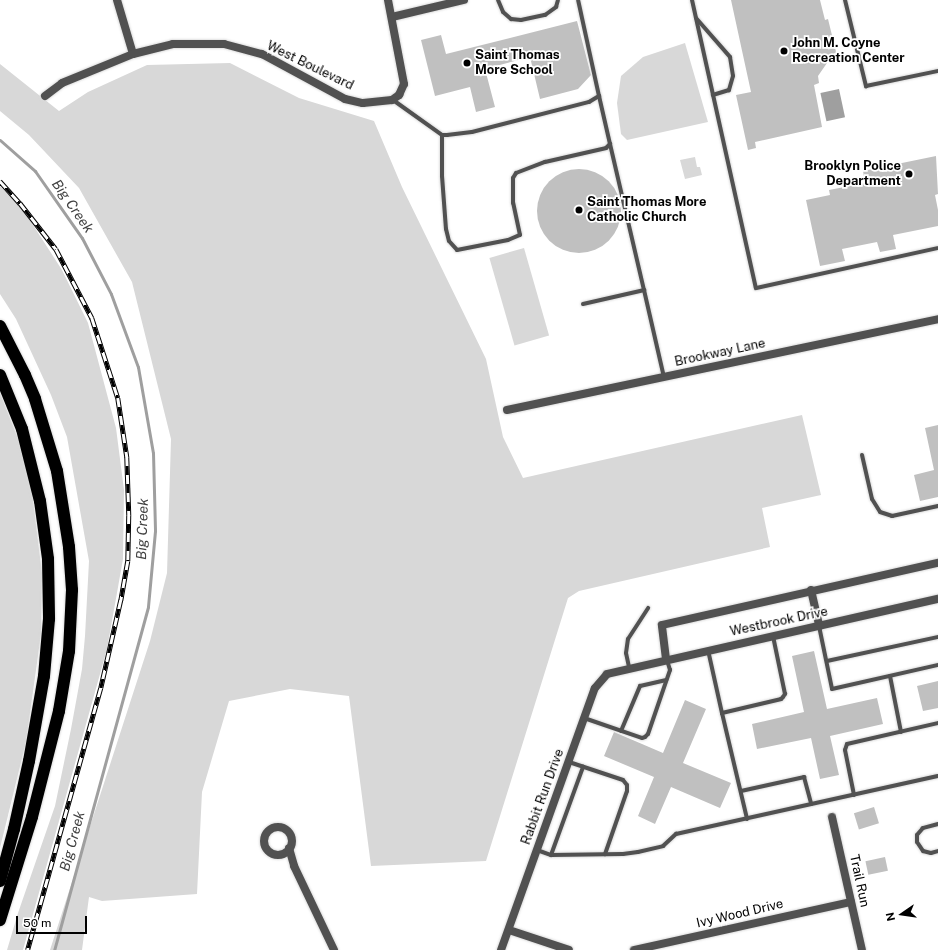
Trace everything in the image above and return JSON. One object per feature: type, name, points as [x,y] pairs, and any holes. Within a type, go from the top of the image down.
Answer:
[{"type":"highway","points":[[0,326],[20,363],[35,399],[57,471],[69,541],[72,597],[69,651],[54,737],[32,817],[0,920]]},
{"type":"highway","points":[[0,375],[22,429],[40,501],[48,559],[49,619],[44,676],[31,754],[14,829],[0,880]]},
{"type":"street","points":[[117,0],[133,54]]},
{"type":"street","points":[[388,0],[404,84],[399,95],[392,100]]},
{"type":"street","points":[[392,17],[464,0]]},
{"type":"street","name":"West Boulevard","points":[[45,96],[62,82],[133,54],[173,44],[224,44],[262,54],[345,99],[363,103],[392,100]]},
{"type":"street","name":"Brookway Lane","points":[[507,410],[938,320]]},
{"type":"street","points":[[666,659],[662,625],[811,590],[938,563]]},
{"type":"street","points":[[811,590],[819,626]]},
{"type":"street","name":"Westbrook Drive","points":[[627,668],[938,600]]},
{"type":"street","name":"Rabbit Run Drive","points":[[501,950],[595,688],[607,674],[627,668]]},
{"type":"street","name":"Trail Run","points":[[832,817],[862,950]]},
{"type":"street","points":[[289,848],[294,866],[334,950]]},
{"type":"street","name":"Ivy Wood Drive","points":[[634,950],[851,902]]},
{"type":"street","points":[[509,930],[569,950]]},
{"type":"lane","points":[[498,0],[507,16],[511,19],[521,20],[545,15],[556,7],[558,0]]},
{"type":"lane","points":[[578,0],[664,377]]},
{"type":"lane","points":[[692,0],[756,288],[938,248]]},
{"type":"lane","points":[[845,0],[866,86],[938,70]]},
{"type":"lane","points":[[696,18],[730,57],[733,76],[729,90],[713,95]]},
{"type":"lane","points":[[392,100],[442,135],[453,135],[472,132],[589,102],[599,96]]},
{"type":"lane","points":[[442,135],[442,176],[446,229],[449,241],[457,250],[500,242],[520,235],[513,202],[513,178],[516,172],[545,162],[606,148],[610,144]]},
{"type":"lane","points":[[583,304],[644,290]]},
{"type":"lane","points":[[862,455],[872,499],[880,512],[892,516],[938,506]]},
{"type":"lane","points":[[627,668],[626,653],[628,639],[648,608]]},
{"type":"lane","points":[[819,626],[832,689],[938,665]]},
{"type":"lane","points":[[722,713],[780,699],[785,694],[773,636]]},
{"type":"lane","points":[[827,661],[938,637]]},
{"type":"lane","points":[[708,650],[747,819]]},
{"type":"lane","points":[[584,718],[642,738],[648,734],[670,670],[666,659]]},
{"type":"lane","points":[[890,676],[901,732]]},
{"type":"lane","points":[[621,731],[637,689],[644,684],[666,680]]},
{"type":"lane","points":[[854,795],[845,750],[847,744],[938,724]]},
{"type":"lane","points":[[569,762],[623,780],[627,785],[627,791],[605,854]]},
{"type":"lane","points":[[551,855],[583,767]]},
{"type":"lane","points":[[537,850],[551,855],[623,854],[663,846],[676,834],[938,776]]},
{"type":"lane","points":[[740,791],[804,777],[811,804]]},
{"type":"lane","points":[[938,824],[923,828],[917,834],[917,842],[923,851],[938,851]]},
{"type":"shaded area","points":[[685,43],[708,122],[627,140],[621,134],[617,103],[621,76],[643,57]]},
{"type":"shaded area","points":[[230,63],[299,98],[374,121],[402,187],[486,359],[503,437],[523,478],[802,415],[821,495],[762,508],[770,547],[579,591],[568,598],[486,861],[371,866],[349,696],[290,689],[229,701],[202,792],[197,894],[102,901],[89,897],[82,950],[50,950],[150,641],[167,573],[171,439],[132,282],[79,188],[29,135],[0,111],[0,64],[59,111],[88,92],[147,65]]},
{"type":"shaded area","points":[[839,89],[845,117],[826,121],[820,93]]},
{"type":"shaded area","points":[[695,157],[697,167],[700,167],[702,175],[685,179],[680,160]]},
{"type":"shaded area","points":[[0,186],[24,211],[62,270],[88,323],[116,428],[124,490],[123,559],[107,649],[23,950],[7,950],[18,913],[55,806],[82,669],[89,561],[67,437],[51,395],[16,319],[0,294]]},
{"type":"shaded area","points":[[524,248],[549,335],[514,345],[489,258]]},
{"type":"shaded area","points":[[0,393],[19,441],[30,476],[42,573],[41,634],[26,742],[0,848]]},
{"type":"building","points":[[731,0],[820,0],[825,20],[828,19],[838,60],[827,63],[818,76],[819,83],[814,85],[822,127],[755,142],[756,148],[748,150],[736,95],[751,92]]},
{"type":"building","name":"Saint Thomas More School","points":[[577,21],[591,75],[578,89],[540,99],[530,57],[485,69],[495,107],[476,112],[470,87],[435,96],[421,40],[441,35],[446,54]]},
{"type":"building","points":[[936,156],[938,194],[935,195],[938,210],[938,226],[893,235],[896,249],[880,252],[877,242],[842,249],[845,261],[820,266],[806,200],[830,195],[829,190],[865,183],[863,171]]},
{"type":"building","name":"Saint Thomas More Catholic Church","points":[[571,169],[587,169],[603,176],[614,187],[621,203],[621,219],[618,227],[609,241],[603,246],[587,253],[571,253],[555,246],[544,235],[537,219],[537,203],[544,187],[555,176]]},
{"type":"building","points":[[938,425],[938,497],[920,501],[914,475],[934,470],[925,428]]},
{"type":"building","points":[[814,651],[827,709],[877,698],[883,724],[830,736],[839,775],[820,779],[811,738],[757,749],[752,724],[804,712],[792,656]]},
{"type":"building","points":[[938,681],[938,708],[923,711],[917,686]]},
{"type":"building","points":[[685,700],[706,709],[683,763],[731,783],[720,808],[671,787],[655,824],[638,816],[654,777],[604,756],[614,732],[663,753]]},
{"type":"building","points":[[874,807],[879,823],[859,829],[854,813]]},
{"type":"building","points":[[885,857],[888,871],[868,875],[865,861]]},
{"type":"waterway","name":"Big Creek","points":[[0,140],[35,171],[82,238],[111,294],[138,367],[153,453],[155,531],[148,607],[54,950]]},
{"type":"railway","points":[[0,181],[20,203],[56,249],[92,318],[118,398],[127,457],[129,515],[128,561],[121,600],[101,688],[28,950]]},
{"type":"place","name":"John M. Coyne Recreation Center","points":[[784,51]]},
{"type":"place","name":"Saint Thomas More School","points":[[467,63]]},
{"type":"place","name":"Brooklyn Police Department","points":[[909,174]]},
{"type":"place","name":"Saint Thomas More Catholic Church","points":[[579,210]]}]
